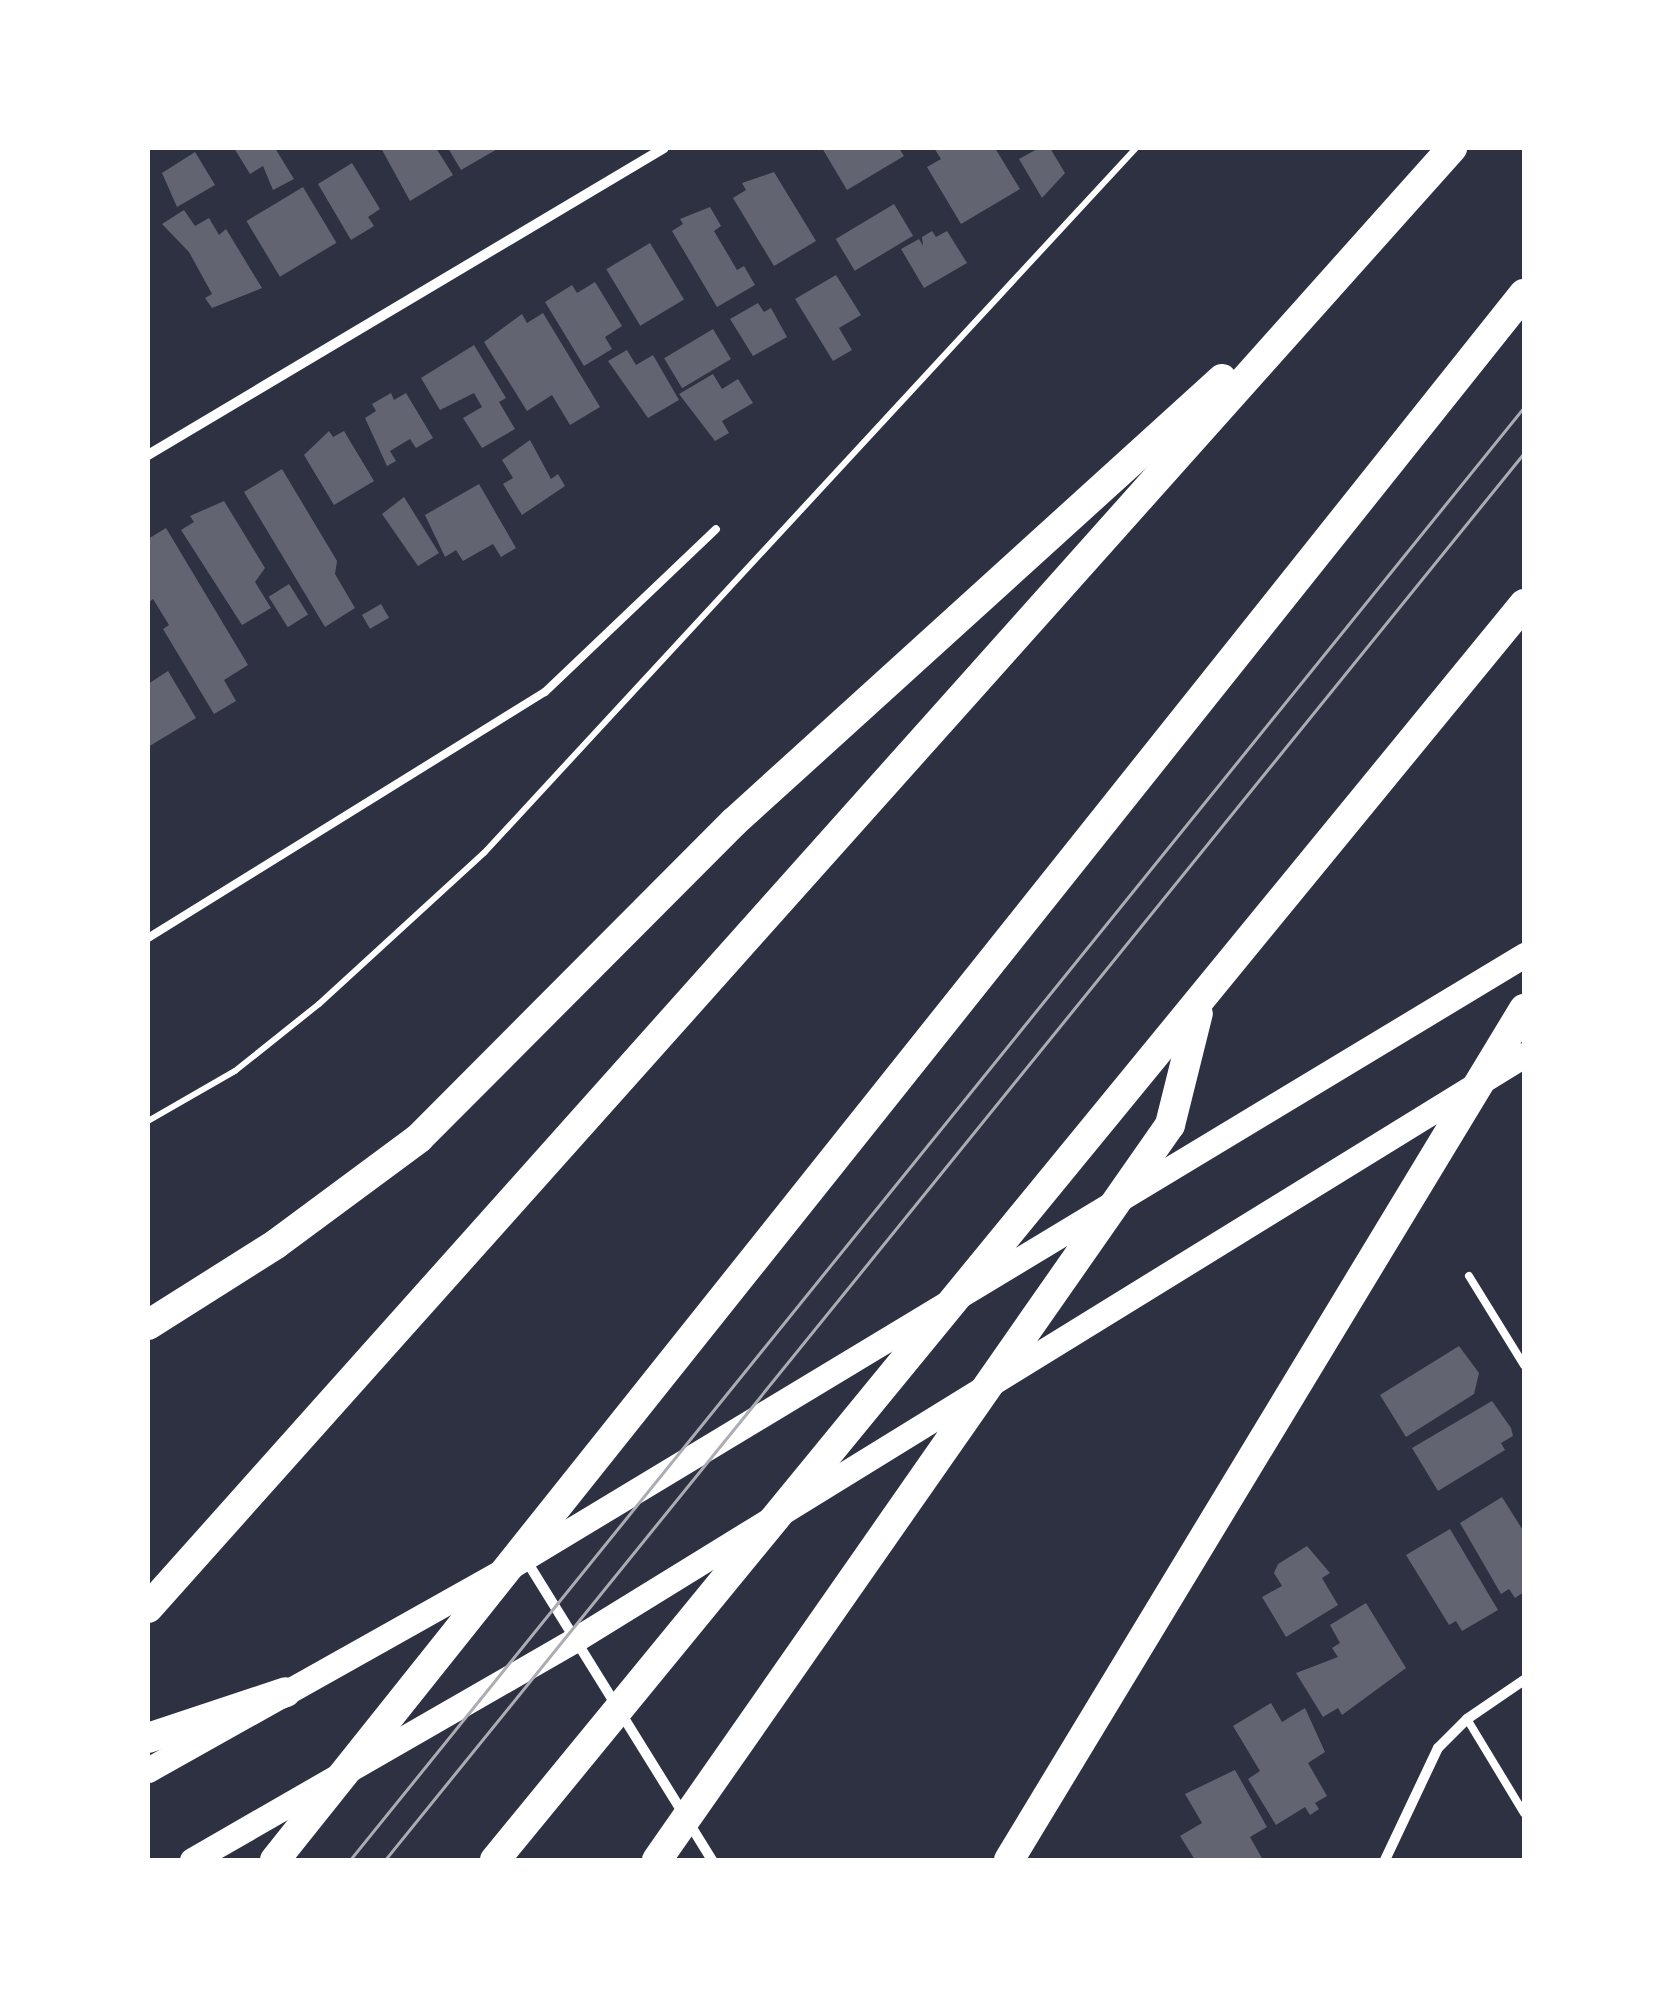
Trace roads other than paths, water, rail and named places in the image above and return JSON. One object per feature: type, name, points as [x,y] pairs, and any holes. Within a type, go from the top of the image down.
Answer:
[{"type":"highway","points":[[148,1608],[1452,148]]},
{"type":"highway","points":[[148,1325],[276,1244],[419,1138],[734,822],[1343,270]]},
{"type":"highway","points":[[275,1860],[1237,662],[1524,294]]},
{"type":"highway","points":[[495,1860],[702,1600],[1200,1005],[1524,604]]},
{"type":"highway","points":[[656,1860],[1170,1125],[1200,1005]]},
{"type":"highway","points":[[1009,1860],[1524,1009]]},
{"type":"highway","points":[[148,1738],[286,1692]]},
{"type":"main road","points":[[148,1770],[524,1558],[1524,955]]},
{"type":"main road","points":[[192,1860],[574,1640],[1524,1055]]},
{"type":"street","points":[[148,455],[664,148]]},
{"type":"street","points":[[524,1558],[712,1860]]},
{"type":"street","points":[[1385,1860],[1438,1748],[1467,1719],[1524,1680]]},
{"type":"lane","points":[[148,938],[545,692],[716,529]]},
{"type":"lane","points":[[1469,1276],[1524,1365]]},
{"type":"lane","points":[[1467,1719],[1524,1813]]},
{"type":"tram line","points":[[350,1860],[1524,407]]},
{"type":"tram line","points":[[385,1860],[1524,453]]}]
